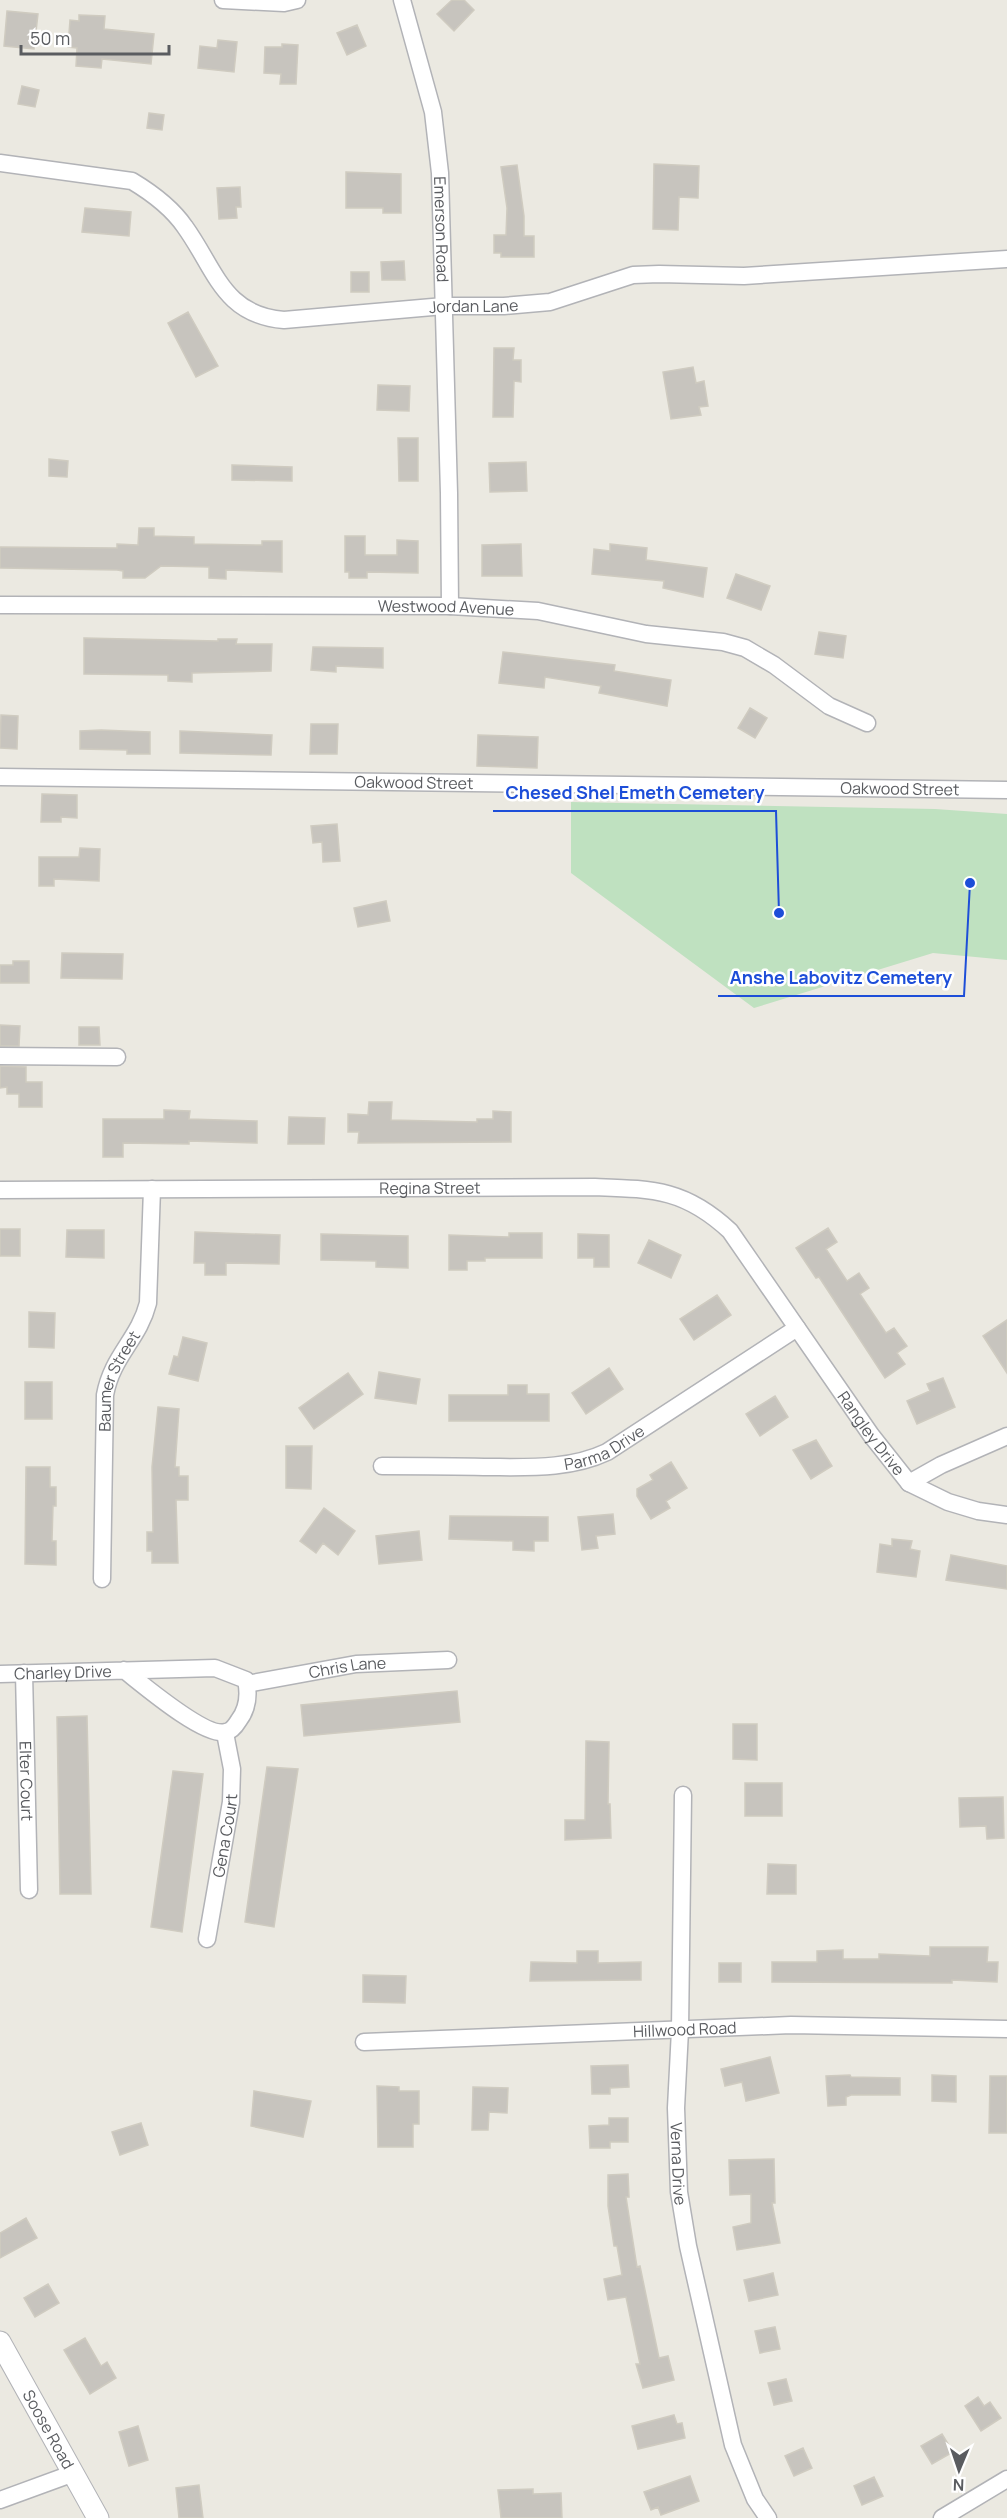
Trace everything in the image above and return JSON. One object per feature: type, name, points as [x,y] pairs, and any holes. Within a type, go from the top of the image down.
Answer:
[{"type":"street","points":[[223,0],[284,3],[297,0]]},
{"type":"street","name":"Emerson Road","points":[[402,0],[433,112],[440,173],[450,606]]},
{"type":"street","name":"Jordan Lane","points":[[0,163],[132,181],[147,190],[184,225],[229,296],[250,313],[264,318],[284,320],[444,306],[504,306],[550,302],[633,275],[744,276],[1007,259]]},
{"type":"street","name":"Westwood Avenue","points":[[0,605],[450,606],[538,611],[646,634],[723,642],[745,648],[829,706],[867,723]]},
{"type":"street","name":"Oakwood Street","points":[[0,777],[1007,790]]},
{"type":"street","points":[[0,1056],[117,1057]]},
{"type":"street","name":"Regina Street","points":[[0,1190],[595,1187],[644,1189],[667,1193],[712,1214],[730,1232],[797,1329]]},
{"type":"street","name":"Baumer Street","points":[[102,1579],[105,1395],[111,1369],[144,1319],[148,1303],[152,1189]]},
{"type":"street","name":"Parma Drive","points":[[382,1466],[534,1467],[591,1460],[607,1452],[797,1329]]},
{"type":"street","name":"Rangley Drive","points":[[797,1329],[894,1467],[909,1483],[948,1502],[978,1511],[1007,1515]]},
{"type":"street","points":[[909,1483],[940,1465],[1007,1436]]},
{"type":"street","name":"Chris Lane","points":[[247,1684],[357,1664],[448,1660]]},
{"type":"street","name":"Charley Drive","points":[[0,1674],[215,1668],[246,1680],[247,1684]]},
{"type":"street","name":"Charley Drive","points":[[124,1670],[182,1714],[213,1731],[225,1733]]},
{"type":"street","name":"Elter Court","points":[[24,1673],[29,1890]]},
{"type":"street","points":[[225,1733],[234,1728],[243,1714],[249,1694],[247,1684]]},
{"type":"street","name":"Gena Court","points":[[207,1939],[231,1802],[232,1769],[225,1733]]},
{"type":"street","name":"Verna Drive","points":[[683,1795],[680,2030],[676,2108],[683,2219],[733,2445],[754,2499],[768,2518]]},
{"type":"street","name":"Hillwood Road","points":[[363,2042],[791,2025],[1007,2029]]},
{"type":"street","name":"Soose Road","points":[[0,2342],[98,2518]]},
{"type":"street","points":[[0,2500],[74,2473]]},
{"type":"street","points":[[942,2518],[1007,2479]]},
{"type":"green space","points":[[571,802],[935,809],[1007,814],[1007,960],[933,953],[754,1008],[571,873]]},
{"type":"building","points":[[452,0],[464,0],[474,10],[454,31],[437,14]]},
{"type":"building","points":[[7,11],[38,14],[34,49],[4,46]]},
{"type":"building","points":[[79,15],[105,16],[104,29],[154,34],[151,64],[102,59],[101,68],[76,66],[77,48],[68,47],[70,20],[79,21]]},
{"type":"building","points":[[357,25],[366,46],[347,55],[337,33]]},
{"type":"building","points":[[218,40],[237,42],[234,72],[198,68],[200,46],[217,48]]},
{"type":"building","points":[[282,44],[298,45],[296,84],[280,84],[281,74],[264,73],[265,47],[282,47]]},
{"type":"building","points":[[22,86],[39,90],[35,107],[18,104]]},
{"type":"building","points":[[149,113],[164,115],[162,130],[147,128]]},
{"type":"building","points":[[654,164],[699,166],[698,198],[679,197],[678,230],[653,229]]},
{"type":"building","points":[[517,165],[524,216],[524,236],[534,236],[534,257],[501,257],[501,253],[494,253],[494,235],[506,235],[507,208],[501,167]]},
{"type":"building","points":[[346,172],[401,174],[401,213],[383,213],[383,208],[346,208]]},
{"type":"building","points":[[240,187],[241,207],[236,207],[237,218],[219,219],[217,188]]},
{"type":"building","points":[[85,208],[131,212],[129,236],[82,232]]},
{"type":"building","points":[[404,261],[405,280],[382,280],[381,262]]},
{"type":"building","points":[[351,272],[369,272],[369,292],[351,292]]},
{"type":"building","points":[[188,312],[218,366],[196,377],[168,323]]},
{"type":"building","points":[[494,348],[514,348],[513,360],[521,360],[521,382],[514,381],[513,417],[493,417]]},
{"type":"building","points":[[693,367],[696,383],[704,381],[708,406],[699,407],[701,415],[671,419],[663,372]]},
{"type":"building","points":[[378,385],[410,386],[409,411],[377,410]]},
{"type":"building","points":[[398,438],[418,438],[418,481],[399,481]]},
{"type":"building","points":[[49,459],[68,461],[67,477],[49,476]]},
{"type":"building","points":[[526,462],[527,491],[490,492],[489,463]]},
{"type":"building","points":[[232,465],[292,467],[292,481],[232,480]]},
{"type":"building","points":[[139,528],[154,528],[154,536],[194,537],[194,544],[262,545],[262,541],[282,541],[282,572],[226,570],[226,579],[209,578],[209,567],[161,566],[145,578],[123,578],[123,571],[117,570],[0,568],[0,547],[117,548],[117,544],[138,545]]},
{"type":"building","points":[[345,536],[365,536],[365,555],[397,555],[397,540],[418,541],[418,573],[367,572],[367,578],[349,578],[349,572],[345,572]]},
{"type":"building","points":[[521,544],[522,576],[482,576],[482,545]]},
{"type":"building","points":[[610,544],[647,548],[646,560],[707,568],[703,597],[663,588],[664,581],[592,574],[594,549],[610,551]]},
{"type":"building","points":[[736,574],[770,586],[761,610],[727,598]]},
{"type":"building","points":[[819,632],[846,636],[843,658],[815,654]]},
{"type":"building","points":[[84,638],[218,641],[218,639],[237,639],[236,644],[272,644],[271,671],[192,673],[192,682],[168,681],[168,675],[84,674]]},
{"type":"building","points":[[313,647],[383,648],[383,668],[336,666],[336,672],[311,670]]},
{"type":"building","points":[[503,652],[615,665],[614,671],[671,680],[667,706],[599,693],[601,686],[545,677],[544,688],[499,683]]},
{"type":"building","points":[[750,708],[767,718],[755,738],[738,728]]},
{"type":"building","points":[[1,715],[18,716],[17,749],[0,748]]},
{"type":"building","points":[[311,724],[338,724],[337,754],[310,754]]},
{"type":"building","points":[[80,731],[150,732],[150,754],[127,754],[127,750],[80,749]]},
{"type":"building","points":[[180,731],[272,735],[271,755],[180,753]]},
{"type":"building","points":[[478,735],[538,737],[537,768],[477,766]]},
{"type":"building","points":[[42,794],[77,795],[77,818],[61,817],[61,822],[41,822]]},
{"type":"building","points":[[337,824],[340,861],[323,862],[322,842],[313,843],[311,826]]},
{"type":"building","points":[[80,848],[100,849],[99,881],[54,879],[54,886],[39,886],[39,857],[79,857]]},
{"type":"building","points":[[386,901],[390,921],[358,927],[354,908]]},
{"type":"building","points":[[62,953],[123,954],[122,979],[61,978]]},
{"type":"building","points":[[13,961],[29,961],[29,983],[0,983],[0,965],[13,965]]},
{"type":"building","points":[[0,1025],[20,1026],[19,1046],[0,1046]]},
{"type":"building","points":[[79,1027],[99,1027],[100,1045],[79,1045]]},
{"type":"building","points":[[0,1066],[26,1067],[26,1082],[42,1082],[42,1107],[19,1107],[19,1094],[7,1094],[7,1087],[0,1088]]},
{"type":"building","points":[[369,1102],[392,1102],[391,1120],[477,1122],[477,1119],[493,1119],[493,1111],[511,1112],[511,1142],[358,1143],[359,1132],[348,1132],[348,1114],[368,1115]]},
{"type":"building","points":[[164,1110],[190,1111],[189,1119],[257,1121],[257,1143],[189,1141],[189,1144],[123,1143],[123,1157],[103,1157],[103,1119],[164,1119]]},
{"type":"building","points":[[289,1117],[325,1118],[324,1144],[288,1144]]},
{"type":"building","points":[[828,1228],[837,1242],[826,1249],[847,1281],[859,1273],[869,1288],[860,1294],[886,1333],[894,1328],[907,1346],[897,1353],[905,1364],[885,1378],[819,1277],[816,1278],[796,1248]]},
{"type":"building","points":[[0,1229],[20,1229],[20,1256],[0,1256]]},
{"type":"building","points":[[67,1230],[104,1230],[104,1258],[66,1257]]},
{"type":"building","points":[[195,1232],[280,1235],[279,1264],[226,1263],[226,1275],[205,1275],[205,1263],[194,1263]]},
{"type":"building","points":[[509,1233],[542,1233],[542,1258],[485,1258],[485,1261],[467,1261],[467,1270],[449,1270],[449,1235],[509,1237]]},
{"type":"building","points":[[321,1234],[408,1236],[408,1268],[376,1267],[376,1261],[321,1260]]},
{"type":"building","points":[[578,1234],[609,1235],[609,1267],[594,1267],[594,1258],[578,1258]]},
{"type":"building","points":[[649,1240],[681,1255],[671,1278],[638,1263]]},
{"type":"building","points":[[717,1295],[731,1315],[694,1340],[680,1319]]},
{"type":"building","points":[[29,1312],[55,1313],[54,1348],[29,1347]]},
{"type":"building","points":[[1007,1320],[1007,1373],[983,1336]]},
{"type":"building","points":[[183,1337],[207,1343],[198,1381],[169,1374],[174,1356],[178,1357]]},
{"type":"building","points":[[609,1368],[623,1389],[586,1414],[572,1393]]},
{"type":"building","points":[[379,1372],[420,1379],[416,1404],[375,1398]]},
{"type":"building","points":[[348,1373],[363,1394],[314,1429],[299,1408]]},
{"type":"building","points":[[943,1378],[955,1407],[917,1424],[907,1401],[930,1391],[927,1384]]},
{"type":"building","points":[[25,1382],[52,1382],[52,1419],[25,1419]]},
{"type":"building","points":[[508,1385],[527,1385],[527,1394],[549,1394],[549,1421],[449,1421],[449,1395],[508,1395]]},
{"type":"building","points":[[775,1396],[788,1417],[760,1436],[746,1414]]},
{"type":"building","points":[[158,1407],[179,1409],[175,1467],[179,1467],[179,1476],[188,1476],[188,1500],[176,1500],[178,1563],[152,1563],[152,1551],[147,1551],[147,1532],[153,1532],[152,1467]]},
{"type":"building","points":[[816,1440],[832,1466],[811,1479],[793,1450]]},
{"type":"building","points":[[286,1446],[312,1446],[311,1489],[286,1488]]},
{"type":"building","points":[[671,1462],[687,1488],[666,1501],[670,1508],[651,1519],[637,1496],[637,1489],[653,1480],[650,1475]]},
{"type":"building","points":[[26,1467],[50,1467],[50,1487],[56,1487],[52,1541],[56,1541],[56,1565],[25,1564]]},
{"type":"building","points":[[324,1508],[355,1531],[338,1555],[323,1543],[316,1553],[300,1541]]},
{"type":"building","points":[[613,1514],[615,1534],[596,1536],[598,1548],[582,1550],[578,1517]]},
{"type":"building","points":[[450,1516],[548,1517],[548,1541],[534,1541],[534,1551],[513,1550],[513,1541],[449,1539]]},
{"type":"building","points":[[419,1531],[422,1560],[379,1564],[376,1536]]},
{"type":"building","points":[[892,1539],[912,1541],[910,1549],[920,1551],[916,1577],[877,1572],[880,1544],[892,1546]]},
{"type":"building","points":[[951,1555],[1007,1566],[1007,1589],[946,1580]]},
{"type":"building","points":[[457,1691],[460,1722],[304,1736],[301,1705]]},
{"type":"building","points":[[87,1716],[91,1894],[60,1894],[57,1717]]},
{"type":"building","points":[[733,1724],[757,1724],[757,1760],[733,1759]]},
{"type":"building","points":[[586,1741],[609,1742],[608,1804],[610,1804],[611,1838],[565,1840],[565,1820],[585,1820]]},
{"type":"building","points":[[267,1767],[298,1769],[274,1927],[245,1922]]},
{"type":"building","points":[[173,1771],[203,1774],[182,1932],[151,1927]]},
{"type":"building","points":[[745,1783],[782,1783],[782,1816],[745,1816]]},
{"type":"building","points":[[1003,1797],[1004,1838],[987,1839],[986,1826],[960,1827],[959,1798]]},
{"type":"building","points":[[768,1864],[796,1865],[796,1894],[767,1894]]},
{"type":"building","points":[[930,1947],[988,1947],[987,1962],[998,1962],[997,1982],[952,1980],[952,1983],[772,1982],[772,1962],[817,1962],[817,1951],[843,1950],[843,1959],[879,1959],[879,1954],[930,1956]]},
{"type":"building","points":[[577,1951],[598,1951],[598,1963],[641,1962],[641,1980],[530,1981],[531,1962],[577,1963]]},
{"type":"building","points":[[719,1963],[741,1963],[741,1982],[719,1982]]},
{"type":"building","points":[[363,1975],[406,1976],[405,2003],[363,2002]]},
{"type":"building","points":[[770,2057],[779,2093],[746,2101],[742,2082],[725,2086],[721,2069]]},
{"type":"building","points":[[628,2065],[629,2087],[610,2088],[610,2094],[592,2094],[591,2066]]},
{"type":"building","points":[[850,2075],[851,2077],[900,2078],[900,2095],[851,2095],[846,2097],[846,2105],[828,2106],[826,2076]]},
{"type":"building","points":[[932,2075],[956,2076],[956,2102],[932,2101]]},
{"type":"building","points":[[990,2076],[1007,2076],[1007,2133],[989,2133]]},
{"type":"building","points":[[377,2086],[399,2087],[399,2091],[419,2091],[419,2124],[413,2124],[413,2147],[378,2147]]},
{"type":"building","points":[[473,2087],[508,2088],[507,2113],[489,2112],[488,2130],[472,2130]]},
{"type":"building","points":[[254,2091],[311,2101],[303,2137],[251,2126]]},
{"type":"building","points":[[609,2118],[628,2118],[628,2142],[610,2142],[610,2148],[590,2148],[589,2126],[609,2125]]},
{"type":"building","points":[[141,2123],[148,2145],[120,2155],[112,2132]]},
{"type":"building","points":[[774,2159],[775,2203],[772,2203],[780,2243],[737,2250],[733,2227],[751,2223],[751,2194],[730,2195],[729,2160]]},
{"type":"building","points":[[628,2174],[629,2197],[626,2197],[637,2267],[640,2266],[659,2358],[668,2356],[674,2380],[643,2388],[636,2364],[640,2364],[626,2297],[608,2300],[604,2279],[622,2275],[617,2246],[614,2246],[608,2206],[608,2175]]},
{"type":"building","points":[[26,2218],[37,2238],[0,2258],[0,2233]]},
{"type":"building","points":[[773,2273],[778,2295],[749,2301],[744,2280]]},
{"type":"building","points":[[48,2284],[59,2303],[35,2317],[24,2298]]},
{"type":"building","points":[[775,2327],[780,2349],[760,2353],[755,2331]]},
{"type":"building","points":[[85,2338],[101,2366],[107,2362],[116,2378],[90,2394],[64,2350]]},
{"type":"building","points":[[786,2379],[792,2401],[774,2405],[768,2383]]},
{"type":"building","points":[[978,2397],[984,2406],[990,2402],[1001,2418],[981,2431],[965,2406]]},
{"type":"building","points":[[674,2415],[677,2424],[682,2423],[685,2438],[638,2449],[632,2426]]},
{"type":"building","points":[[138,2426],[148,2460],[129,2466],[119,2432]]},
{"type":"building","points":[[942,2434],[953,2452],[932,2464],[921,2446]]},
{"type":"building","points":[[803,2448],[812,2468],[794,2476],[785,2456]]},
{"type":"building","points":[[690,2476],[699,2501],[661,2515],[658,2507],[651,2510],[644,2492]]},
{"type":"building","points":[[874,2477],[883,2496],[862,2505],[854,2486]]},
{"type":"building","points":[[199,2485],[203,2518],[179,2518],[176,2488]]},
{"type":"building","points":[[533,2489],[533,2494],[561,2493],[562,2518],[501,2518],[498,2490]]},
{"type":"place","name":"Anshe Labovitz Cemetery","points":[[970,883]]},
{"type":"place","name":"Chesed Shel Emeth Cemetery","points":[[779,913]]}]
